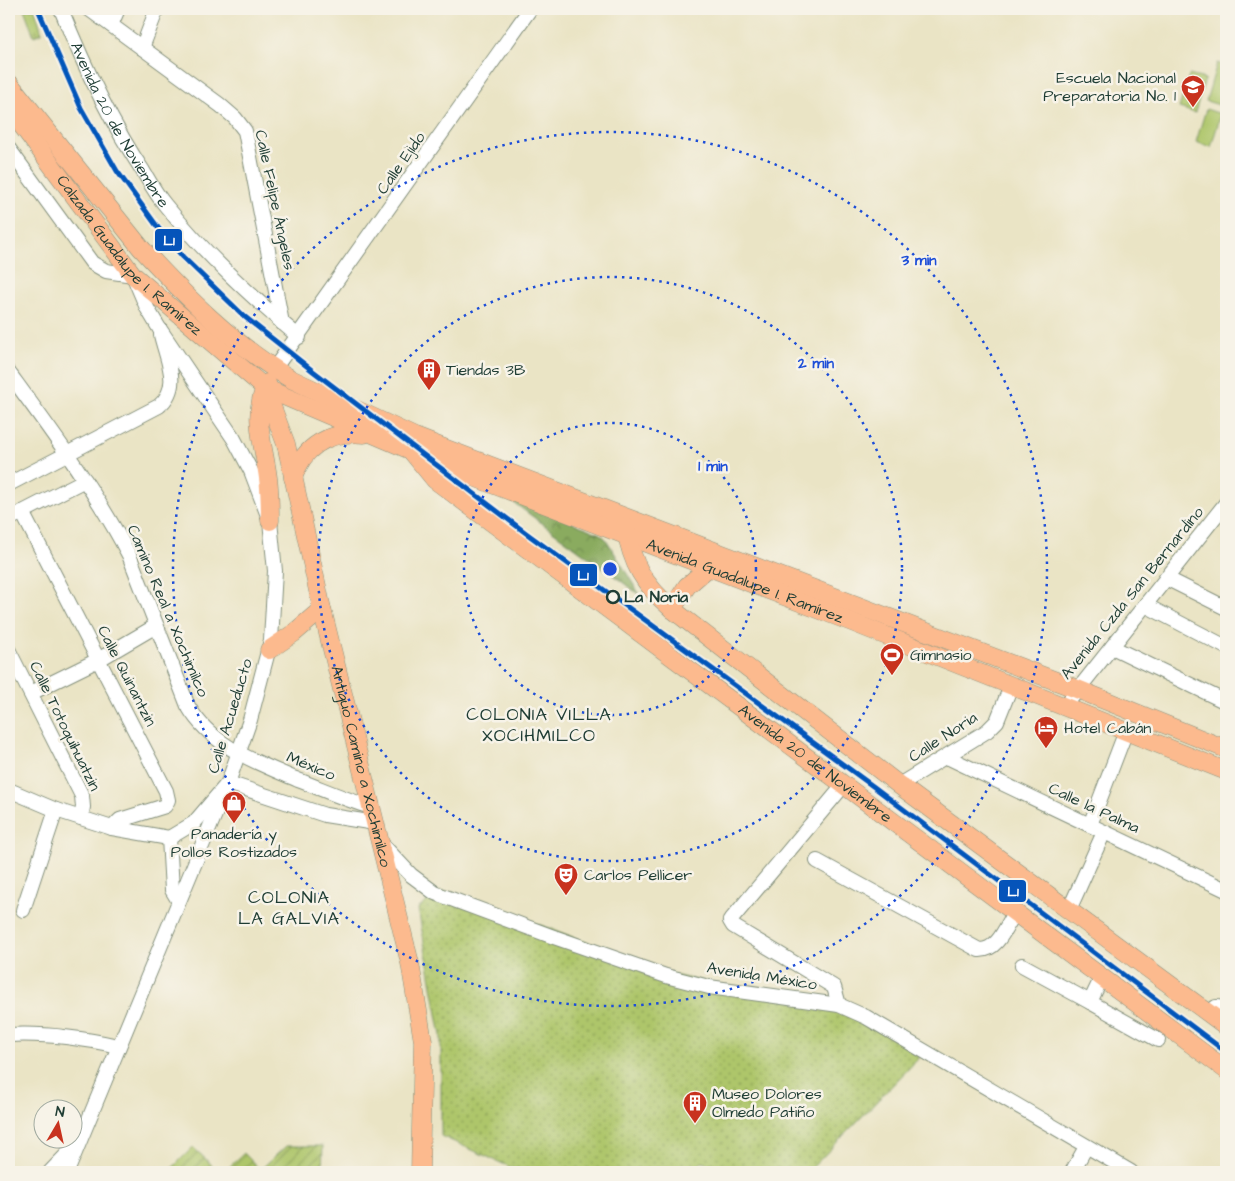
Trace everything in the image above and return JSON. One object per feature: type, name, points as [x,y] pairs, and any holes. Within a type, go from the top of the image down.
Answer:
[{"type":"main road","name":"Calzada Guadalupe I. Ramírez","points":[[9,83],[163,273],[223,329],[274,369]]},
{"type":"main road","name":"Calzada Guadalupe I. Ramírez","points":[[9,108],[133,275],[265,388]]},
{"type":"main road","points":[[270,522],[269,480],[258,421],[259,404],[274,369]]},
{"type":"main road","name":"Avenida Guadalupe I. Ramírez","points":[[274,369],[391,427],[1077,689],[1226,749]]},
{"type":"main road","name":"Avenida Guadalupe I. Ramírez","points":[[265,388],[372,435],[1065,706],[1226,771]]},
{"type":"main road","name":"Antiguo Camino a Xochimilco","points":[[265,388],[286,444],[322,609],[410,963],[422,1041],[420,1172]]},
{"type":"main road","points":[[293,478],[298,462],[311,449],[331,436],[352,433],[372,435]]},
{"type":"main road","name":"Avenida 20 de Noviembre","points":[[411,450],[435,480],[1226,1070]]},
{"type":"main road","name":"Avenida 20 de Noviembre","points":[[623,517],[630,553],[640,573],[656,594],[672,609],[899,785],[1226,1026]]},
{"type":"main road","points":[[672,609],[687,586],[708,567]]},
{"type":"main road","points":[[269,650],[294,633],[322,609]]},
{"type":"street","name":"Avenida 20 de Noviembre","points":[[61,9],[84,68],[116,132],[164,205],[237,283],[299,337]]},
{"type":"street","name":"Calle Felipe Ángeles","points":[[89,9],[220,106],[235,118],[245,131],[282,323]]},
{"type":"street","points":[[112,25],[118,9]]},
{"type":"street","points":[[142,48],[157,9]]},
{"type":"street","name":"Calle Ejido","points":[[274,369],[299,337],[530,9]]},
{"type":"street","points":[[9,149],[92,264],[106,271],[133,275]]},
{"type":"street","name":"Calle Acueducto","points":[[82,1134],[228,783],[250,720],[269,650],[274,606],[275,571],[270,522],[251,472],[234,438],[147,308],[133,275]]},
{"type":"street","points":[[9,484],[159,406],[168,398],[172,382],[159,328]]},
{"type":"street","name":"Camino Real a Xochimilco","points":[[9,373],[68,453],[129,555],[156,626],[195,718],[238,755]]},
{"type":"street","points":[[9,519],[85,480]]},
{"type":"street","name":"Avenida Czda San Bernardino","points":[[1065,706],[1225,507]]},
{"type":"street","name":"Calle Quinantzin","points":[[22,512],[166,792],[168,800],[165,806],[120,820],[112,828]]},
{"type":"street","points":[[1166,578],[1226,608]]},
{"type":"street","points":[[1145,605],[1226,647]]},
{"type":"street","points":[[31,693],[98,660],[156,626]]},
{"type":"street","points":[[1112,646],[1226,702]]},
{"type":"street","name":"Calle Totoquihuatzin","points":[[9,651],[82,796],[81,818]]},
{"type":"street","name":"Calle Noria","points":[[899,785],[986,732],[997,721],[1011,686]]},
{"type":"street","points":[[1090,825],[1126,731]]},
{"type":"street","name":"México","points":[[238,755],[341,798],[373,815]]},
{"type":"street","name":"Calle la Palma","points":[[947,757],[1226,890]]},
{"type":"street","points":[[9,790],[56,810],[112,828],[169,838],[194,823],[228,783],[324,816],[373,815]]},
{"type":"street","points":[[839,1005],[834,987],[734,926],[730,921],[843,786]]},
{"type":"street","points":[[23,910],[56,810]]},
{"type":"street","points":[[1069,910],[1104,832]]},
{"type":"street","points":[[169,838],[172,890],[178,900]]},
{"type":"street","name":"Avenida México","points":[[379,841],[411,875],[436,893],[551,936],[666,976],[709,987],[839,1005],[866,1017],[1131,1172]]},
{"type":"street","points":[[817,861],[979,950],[986,950],[995,945],[1014,912]]},
{"type":"street","points":[[1022,965],[1158,1040]]},
{"type":"street","points":[[1090,1002],[1102,978]]},
{"type":"street","points":[[1208,1013],[1216,1007],[1226,1008]]},
{"type":"street","points":[[9,1035],[37,1034],[82,1038],[118,1046]]},
{"type":"street","points":[[1072,1172],[1086,1147]]},
{"type":"street","points":[[50,1172],[72,1148]]},
{"type":"street","name":"Calle Acueducto","points":[[66,1172],[76,1148]]},
{"type":"green space","points":[[24,9],[35,9],[42,33],[34,36]]},
{"type":"green space","points":[[1217,63],[1226,66],[1226,107],[1206,101]]},
{"type":"green space","points":[[1189,75],[1205,79],[1195,113],[1179,108]]},
{"type":"green space","points":[[1206,109],[1221,114],[1211,147],[1196,142]]},
{"type":"green space","points":[[499,492],[600,534],[606,539],[640,595]]},
{"type":"green space","points":[[440,891],[552,929],[669,974],[866,1016],[920,1057],[808,1172],[735,1172],[702,1162],[692,1172],[521,1172],[441,1136],[441,1036],[418,909]]},
{"type":"green space","points":[[286,1146],[323,1146],[322,1172],[224,1172],[244,1153],[260,1170]]},
{"type":"green space","points":[[193,1147],[195,1149],[219,1172],[168,1172]]},
{"type":"transit line","name":"L1","points":[[38,9],[81,108],[117,171],[159,229],[183,257],[245,317],[526,533],[874,787],[1226,1052]]},
{"type":"place","name":"Escuela Nacional Preparatoria No. 1","points":[[1193,108]]},
{"type":"place","name":"Tiendas 3B","points":[[429,391]]},
{"type":"place","name":"La Noria","points":[[613,597]]},
{"type":"place","name":"Gimnasio","points":[[892,676]]},
{"type":"place","name":"Hotel Cabán","points":[[1046,749]]},
{"type":"place","name":"Panadería y Pollos Rostizados","points":[[234,824]]},
{"type":"place","name":"Carlos Pellicer","points":[[566,896]]},
{"type":"place","name":"Museo Dolores Olmedo Patiño","points":[[695,1124]]},
{"type":"district","name":"COLONIA VILLA XOCIHMILCO","points":[[539,724]]},
{"type":"district","name":"COLONIA LA GALVIA","points":[[289,908]]}]
